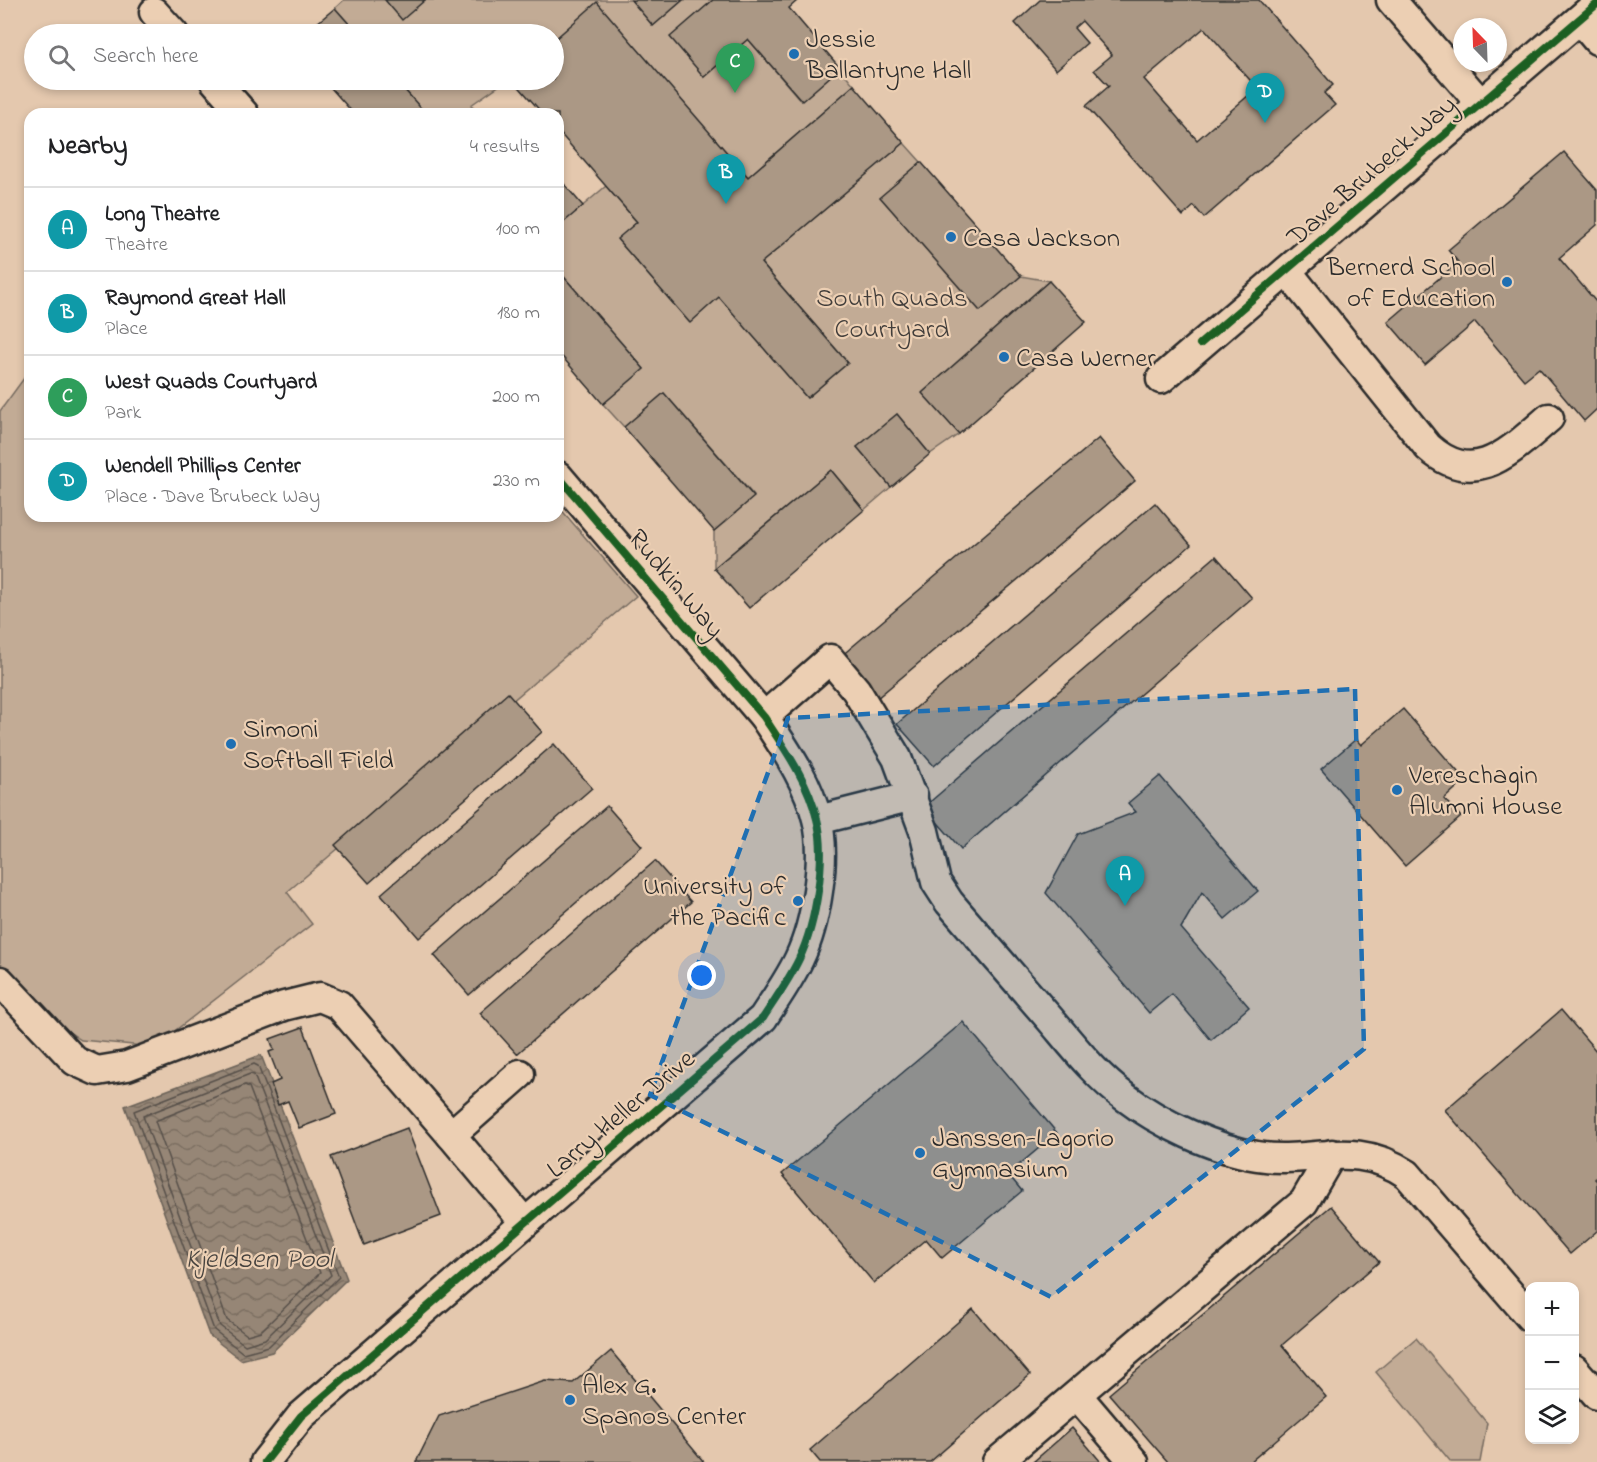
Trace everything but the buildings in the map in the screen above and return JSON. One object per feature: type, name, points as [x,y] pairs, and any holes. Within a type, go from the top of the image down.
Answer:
[{"type":"street","points":[[1391,0],[1481,104]]},
{"type":"street","points":[[154,12],[165,24]]},
{"type":"street","name":"Dave Brubeck Way","points":[[1161,379],[1481,104],[1591,21]]},
{"type":"street","points":[[223,90],[239,108]]},
{"type":"street","points":[[1287,271],[1428,447],[1444,461],[1463,466],[1485,464],[1503,457],[1549,418]]},
{"type":"street","name":"Rudkin Way","points":[[564,483],[764,717]]},
{"type":"street","points":[[764,717],[830,659],[880,726],[913,796],[936,882],[949,902],[1093,1070],[1125,1097],[1170,1125],[1246,1153],[1257,1156],[1294,1157],[1332,1154],[1362,1156],[1387,1161],[1407,1174],[1525,1311]]},
{"type":"street","name":"Larry Heller Drive","points":[[265,1462],[301,1416],[763,1018],[792,973],[810,926],[818,885],[818,820],[806,786],[764,717]]},
{"type":"street","points":[[818,820],[913,796]]},
{"type":"street","points":[[0,981],[75,1061],[97,1071],[127,1066],[284,1006],[320,997],[339,1005],[524,1222]]},
{"type":"street","points":[[451,1135],[520,1074]]},
{"type":"street","points":[[997,1462],[1304,1202],[1332,1154]]},
{"type":"street","points":[[1579,1374],[1597,1395]]},
{"type":"street","points":[[1077,1395],[1134,1462]]},
{"type":"highlighted area","points":[[1355,689],[1364,1049],[1051,1297],[650,1095],[788,718]]},
{"type":"green space","points":[[344,0],[631,0],[653,26],[683,0],[713,0],[704,77],[748,39],[801,101],[840,68],[854,85],[748,177],[597,3],[564,31],[564,24],[349,24],[335,8]]},
{"type":"green space","points":[[405,90],[493,90],[471,105],[475,108],[421,108]]},
{"type":"green space","name":"South Quads Courtyard","points":[[904,143],[921,162],[881,197],[980,311],[1021,276],[1049,281],[923,392],[959,434],[930,454],[897,414],[857,447],[891,487],[864,510],[831,470],[714,568],[714,531],[754,496],[664,393],[624,427],[603,404],[644,369],[564,277],[564,222],[606,186],[637,222],[618,240],[689,322],[719,297],[807,398],[848,363],[761,263]]},
{"type":"green space","name":"Simoni Softball Field","points":[[24,378],[24,522],[564,522],[564,513],[636,596],[287,892],[312,924],[154,1047],[81,1040],[49,1018],[0,964],[0,411]]},
{"type":"green space","points":[[1416,1338],[1487,1423],[1480,1462],[1451,1462],[1376,1372]]},
{"type":"water","name":"Kjeldsen Pool","points":[[261,1055],[347,1279],[272,1352],[241,1360],[209,1335],[125,1106]]},
{"type":"cycle path","points":[[1200,344],[1597,4]]},
{"type":"cycle path","points":[[265,1462],[301,1416],[763,1018],[795,967],[810,928],[818,890],[820,834],[813,805],[795,766],[764,717],[564,483]]},
{"type":"place","name":"Jessie Ballantyne Hall","points":[[794,54]]},
{"type":"place","name":"West Quads Courtyard","points":[[735,93]]},
{"type":"place","name":"Wendell Phillips Center","points":[[1265,123]]},
{"type":"place","name":"Raymond Great Hall","points":[[726,204]]},
{"type":"place","name":"Casa Jackson","points":[[951,237]]},
{"type":"place","name":"Bernerd School of Education","points":[[1507,282]]},
{"type":"place","name":"Casa Werner","points":[[1004,357]]},
{"type":"place","name":"Simoni Softball Field","points":[[231,744]]},
{"type":"place","name":"Vereschagin Alumni House","points":[[1397,790]]},
{"type":"place","name":"University of the Pacific","points":[[798,901]]},
{"type":"place","name":"Long Theatre","points":[[1125,906]]},
{"type":"place","name":"Janssen-Lagorio Gymnasium","points":[[920,1153]]},
{"type":"place","name":"Alex G. Spanos Center","points":[[570,1400]]}]
